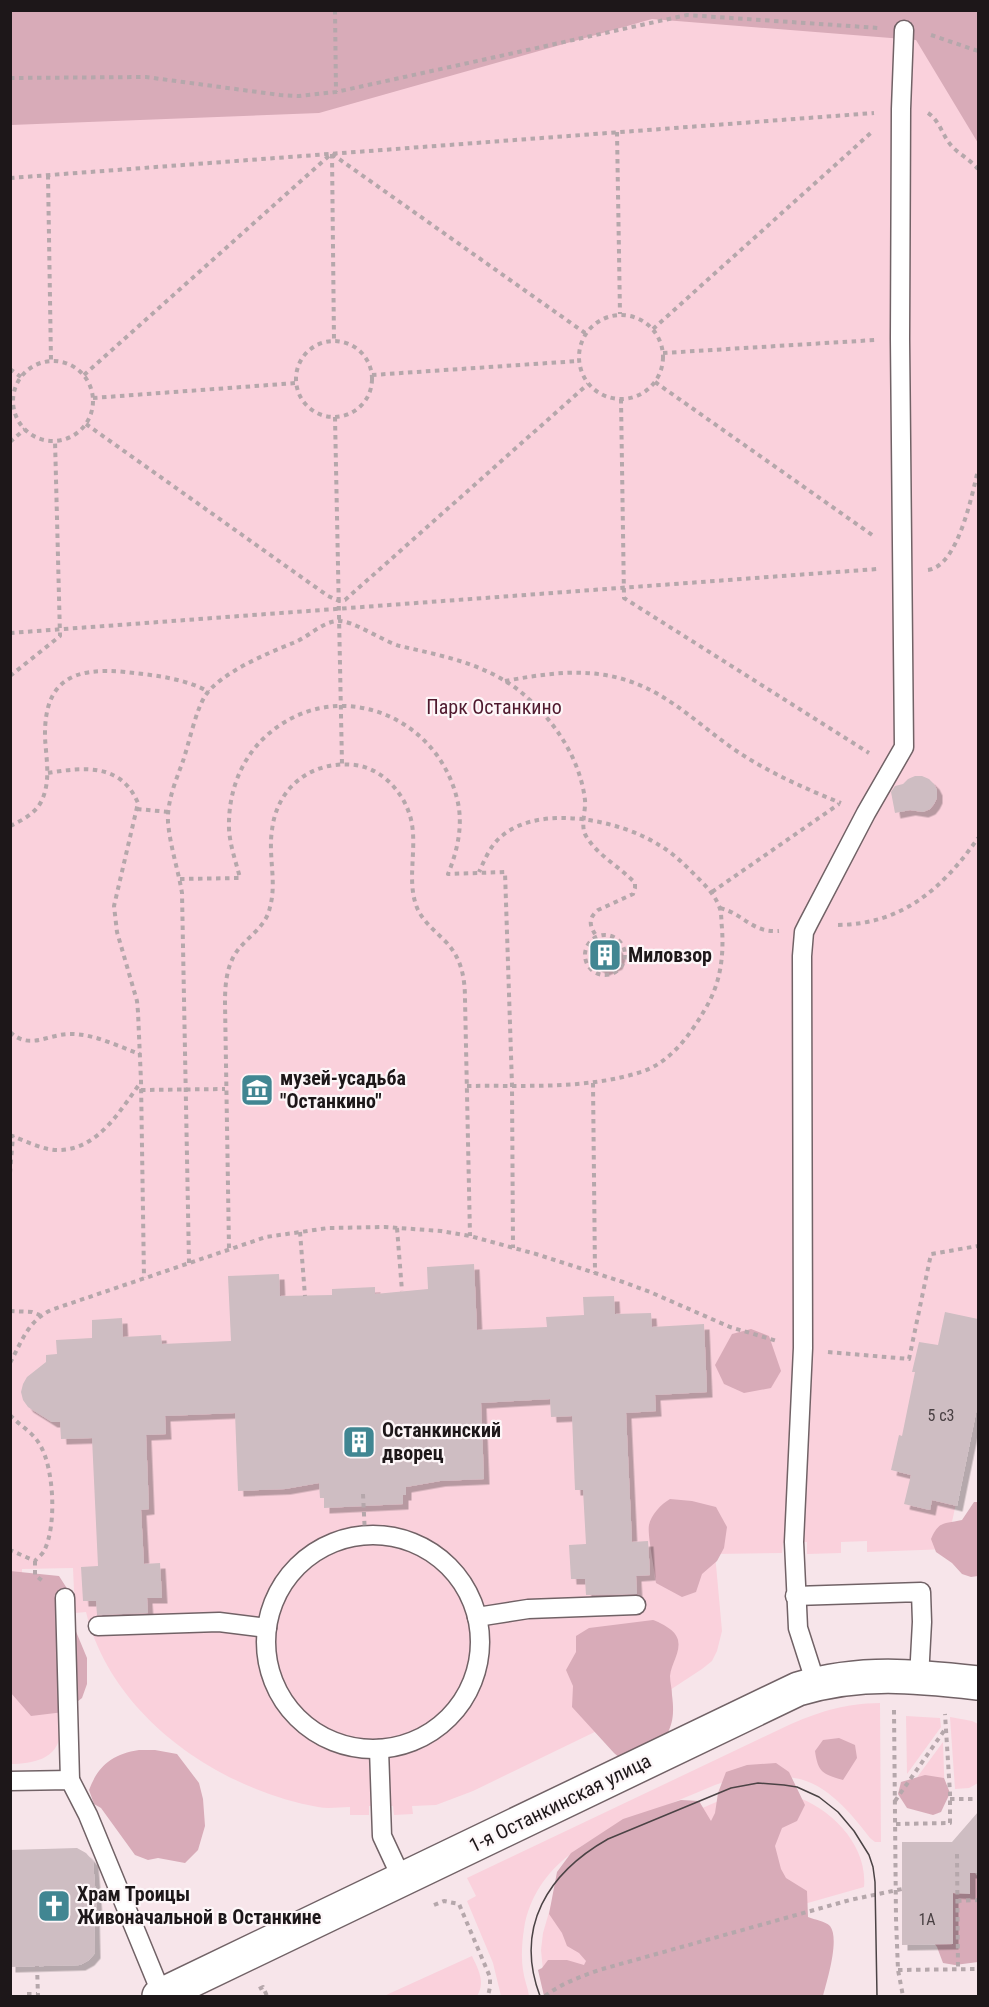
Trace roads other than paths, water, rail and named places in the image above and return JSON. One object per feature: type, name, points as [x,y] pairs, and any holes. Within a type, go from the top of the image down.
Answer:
[{"type":"street","name":"1-я Останкинская улица","points":[[161,1996],[781,1696],[840,1678],[866,1675],[978,1683]]},
{"type":"lane","points":[[816,1684],[798,1628],[795,1596],[794,1542],[803,1348],[802,956],[806,928],[866,813],[904,747],[898,111],[904,30]]},
{"type":"lane","points":[[365,1535],[398,1538],[414,1543],[436,1556],[455,1573],[465,1586],[477,1617],[480,1634],[478,1667],[472,1683],[455,1712],[443,1724],[415,1741],[398,1746],[379,1749],[348,1746],[332,1741],[304,1724],[292,1712],[278,1691],[269,1667],[266,1651],[267,1628],[274,1601],[282,1586],[304,1561],[332,1544],[348,1538],[365,1535]]},
{"type":"lane","points":[[795,1596],[921,1592],[919,1678]]},
{"type":"lane","points":[[65,1598],[70,1780],[88,1815],[161,1996]]},
{"type":"lane","points":[[477,1617],[528,1609],[636,1605]]},
{"type":"lane","points":[[98,1626],[219,1622],[267,1628]]},
{"type":"lane","points":[[379,1749],[382,1836],[402,1879]]},
{"type":"lane","points":[[10,1781],[70,1780]]},
{"type":"tram line","points":[[540,1996],[533,1971],[531,1947],[534,1925],[553,1885],[568,1868],[608,1839],[731,1788],[758,1783],[797,1787],[819,1797],[838,1812],[854,1831],[869,1855],[875,1882],[877,1996]]},
{"type":"place","name":"Миловзор","points":[[605,955]]},
{"type":"place","name":"музей-усадьба \"Останкино\"","points":[[257,1090]]},
{"type":"place","name":"Останкинский дворец","points":[[359,1442]]},
{"type":"place","name":"Храм Троицы Живоначальной в Останкине","points":[[54,1906]]},
{"type":"park label","name":"Парк Останкино","points":[[494,707]]}]
